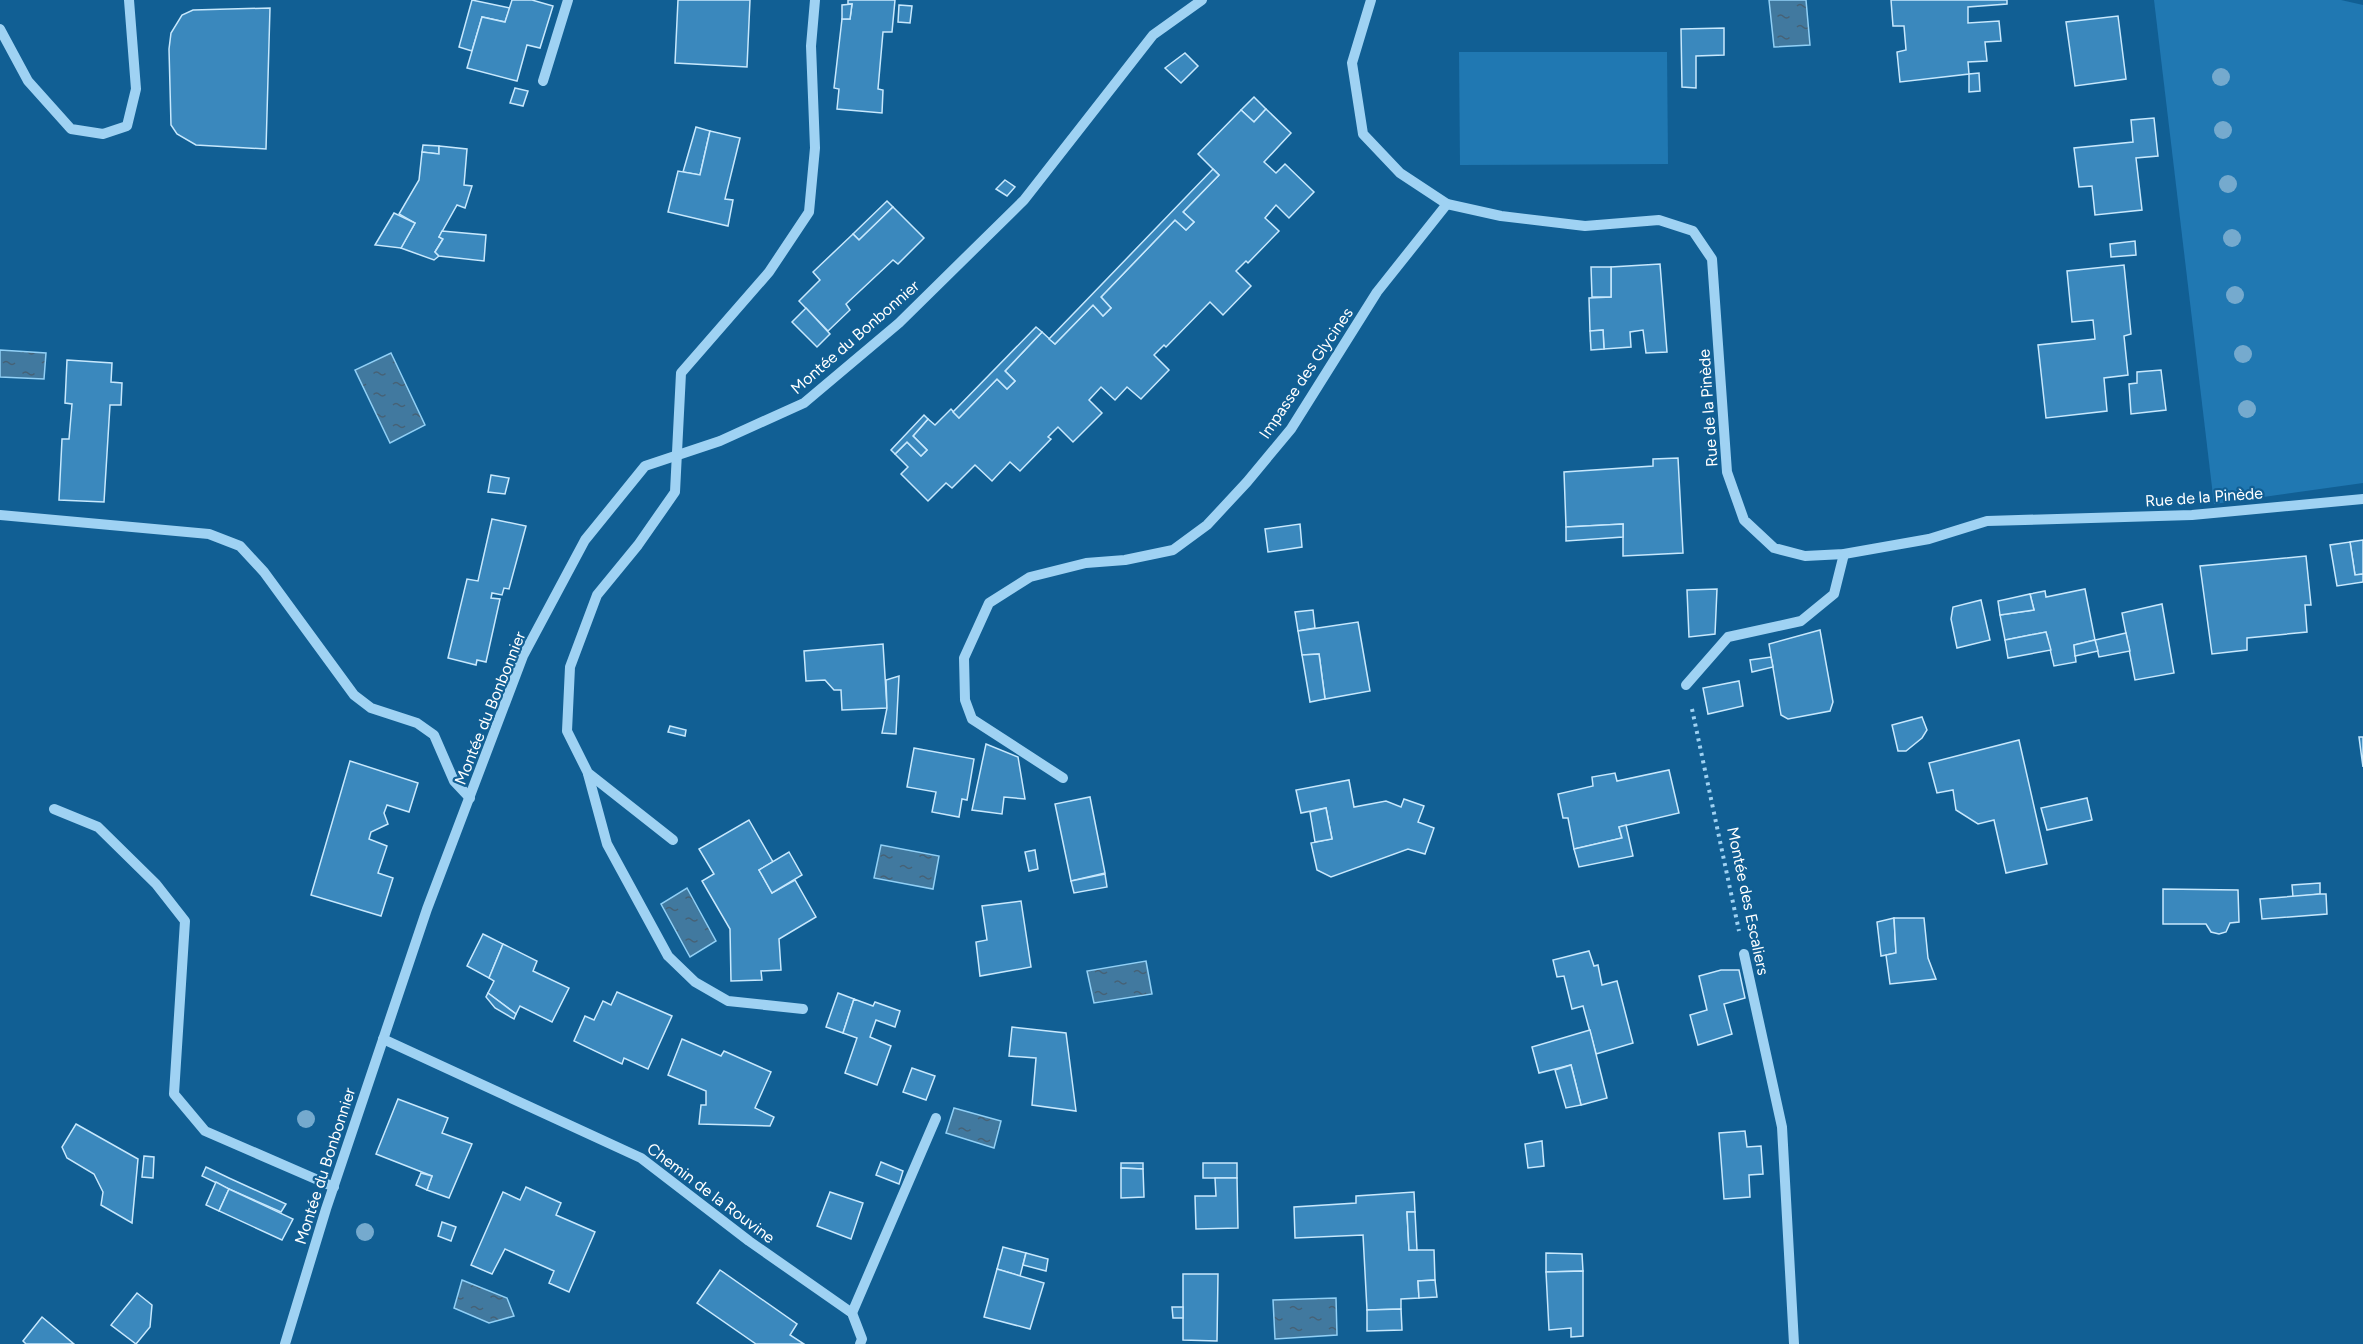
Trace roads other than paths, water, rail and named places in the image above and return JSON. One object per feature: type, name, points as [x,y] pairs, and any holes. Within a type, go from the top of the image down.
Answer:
[{"type":"street","points":[[0,29],[28,81],[71,129],[103,134],[127,126],[136,89],[129,0]]},
{"type":"street","points":[[543,81],[568,0]]},
{"type":"street","points":[[803,1010],[728,1002],[695,981],[668,956],[607,844],[588,773],[567,731],[570,667],[597,596],[638,545],[675,492],[679,455],[681,373],[769,272],[809,212],[815,148],[811,46],[815,0]]},
{"type":"street","name":"Montée du Bonbonnier","points":[[285,1344],[334,1187],[427,909],[523,656],[585,540],[645,466],[720,441],[804,403],[899,323],[1023,200],[1153,35],[1202,0]]},
{"type":"street","name":"Rue de la Pinède","points":[[1371,0],[1352,63],[1363,134],[1400,173],[1447,204],[1501,216],[1585,226],[1659,220],[1693,231],[1712,259],[1727,472],[1744,520],[1774,548],[1805,556],[1844,554],[1929,539],[1987,521],[2192,515],[2363,499]]},
{"type":"street","name":"Impasse des Glycines","points":[[1063,778],[972,719],[965,700],[964,658],[989,603],[1030,577],[1086,563],[1125,560],[1173,550],[1207,525],[1291,429],[1377,292],[1447,204]]},
{"type":"street","points":[[0,515],[209,534],[240,546],[264,572],[354,694],[371,708],[417,723],[434,735],[454,781],[470,798]]},
{"type":"street","points":[[1686,685],[1728,637],[1801,621],[1834,594],[1844,554]]},
{"type":"street","points":[[588,773],[673,840]]},
{"type":"street","points":[[54,809],[98,827],[156,884],[185,921],[174,1094],[205,1131],[334,1187]]},
{"type":"street","name":"Montée des Escaliers","points":[[1744,954],[1782,1127],[1794,1344]]},
{"type":"street","name":"Chemin de la Rouvine","points":[[383,1039],[641,1158],[749,1241],[852,1313]]},
{"type":"street","points":[[860,1344],[862,1339],[852,1313],[936,1118]]},
{"type":"water","points":[[1769,0],[1806,0],[1810,45],[1774,47]]},
{"type":"water","points":[[0,350],[46,353],[44,379],[0,377]]},
{"type":"water","points":[[391,353],[425,425],[390,443],[355,370]]},
{"type":"water","points":[[881,845],[939,856],[933,889],[874,878]]},
{"type":"water","points":[[687,888],[716,941],[690,957],[661,904]]},
{"type":"water","points":[[1146,961],[1152,994],[1094,1003],[1087,971]]},
{"type":"water","points":[[954,1108],[1001,1121],[994,1148],[946,1133]]},
{"type":"water","points":[[462,1280],[507,1298],[514,1316],[489,1323],[454,1308]]},
{"type":"water","points":[[1336,1298],[1337,1335],[1275,1339],[1273,1300]]}]
